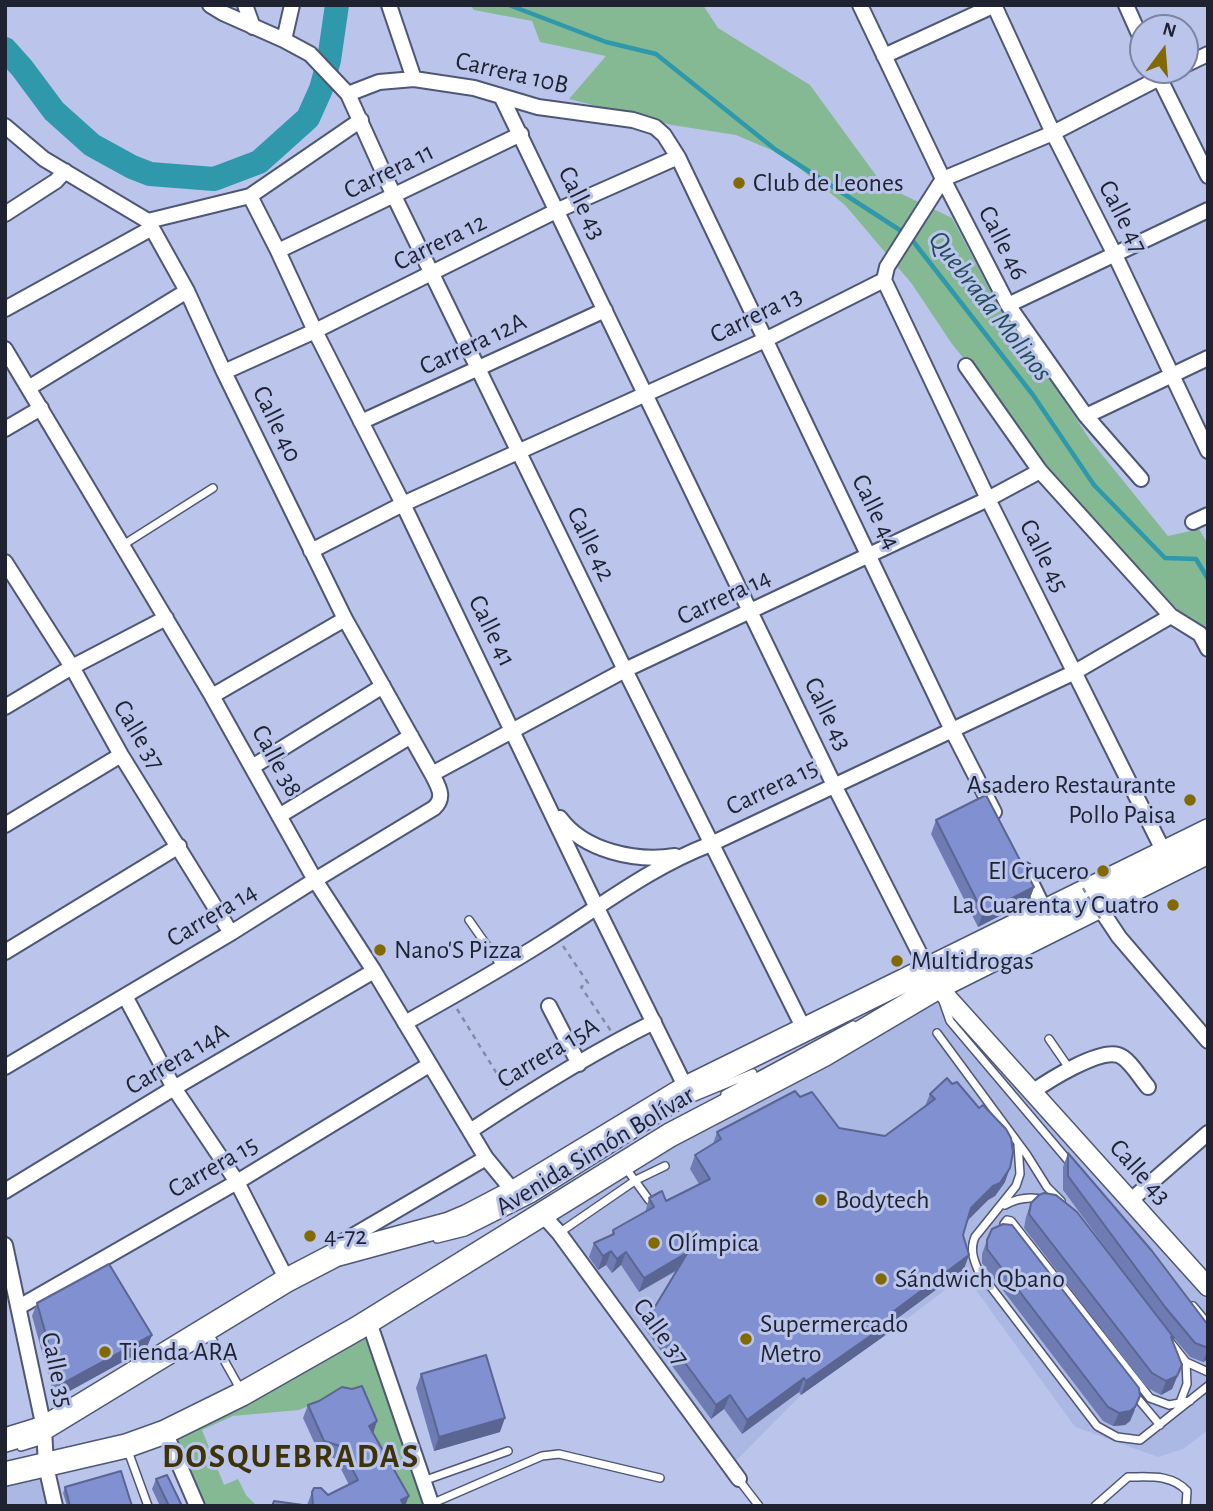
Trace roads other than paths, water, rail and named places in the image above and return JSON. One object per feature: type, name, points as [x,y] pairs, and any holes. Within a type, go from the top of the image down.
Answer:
[{"type":"main road","points":[[932,978],[1045,911],[1208,831]]},
{"type":"main road","name":"Avenida Simón Bolívar","points":[[8,1445],[48,1434],[288,1280],[335,1255],[449,1224],[513,1192],[686,1088],[805,1031],[932,978],[1100,914],[1208,852]]},
{"type":"main road","name":"Avenida Simón Bolívar","points":[[5,1474],[50,1458],[127,1446],[165,1432],[242,1394],[369,1322],[542,1214],[629,1172],[670,1135],[823,1055],[932,978]]},
{"type":"street","name":"Calle 42","points":[[210,5],[310,54],[348,94],[394,196],[625,670],[805,1031]]},
{"type":"street","points":[[245,5],[253,27]]},
{"type":"street","points":[[284,40],[292,5]]},
{"type":"street","points":[[389,5],[414,79]]},
{"type":"street","name":"Calle 46","points":[[860,5],[943,179],[1008,305],[1086,416],[1141,479]]},
{"type":"street","points":[[884,56],[995,5]]},
{"type":"street","name":"Calle 47","points":[[995,5],[1053,132],[1208,451]]},
{"type":"street","name":"Carrera 10B","points":[[348,94],[380,82],[414,79],[474,88],[538,107],[633,120],[655,127],[664,135]]},
{"type":"street","points":[[884,280],[887,267],[943,179],[1053,132],[1139,84]]},
{"type":"street","points":[[1162,84],[1208,176]]},
{"type":"street","name":"Calle 43","points":[[502,97],[750,613],[932,978],[1208,1287]]},
{"type":"street","points":[[5,309],[150,224],[250,197],[361,120]]},
{"type":"street","points":[[5,126],[29,147],[150,224]]},
{"type":"street","name":"Carrera 11","points":[[278,251],[520,134]]},
{"type":"street","name":"Calle 44","points":[[664,135],[678,156],[870,554],[951,729],[1002,826]]},
{"type":"street","name":"Carrera 12","points":[[224,372],[315,331],[556,211],[678,156]]},
{"type":"street","points":[[5,214],[56,181],[65,171]]},
{"type":"street","name":"Calle 41","points":[[250,197],[403,504],[686,1088]]},
{"type":"street","points":[[1008,305],[1208,210]]},
{"type":"street","name":"Calle 40","points":[[150,224],[187,291],[345,619],[432,774],[440,790],[440,801]]},
{"type":"street","name":"Carrera 13","points":[[312,551],[403,504],[647,395],[884,280]]},
{"type":"street","name":"Calle 45","points":[[884,280],[988,499],[1164,852]]},
{"type":"street","points":[[30,387],[187,291]]},
{"type":"street","name":"Carrera 12A","points":[[361,422],[605,310]]},
{"type":"street","name":"Calle 38","points":[[5,349],[212,696],[315,880],[374,971],[486,1158],[513,1192]]},
{"type":"street","points":[[1086,416],[1208,358]]},
{"type":"street","points":[[966,366],[1040,471],[1171,616],[1200,634],[1208,649]]},
{"type":"street","points":[[5,429],[41,408]]},
{"type":"street","name":"Carrera 14","points":[[432,774],[625,670],[988,499],[1040,471]]},
{"type":"street","points":[[1193,522],[1208,514]]},
{"type":"street","name":"Calle 37","points":[[5,562],[11,584],[72,667],[121,755],[231,933]]},
{"type":"street","name":"Carrera 15","points":[[405,1023],[555,935],[631,884],[686,853],[711,844],[1075,672],[1171,616]]},
{"type":"street","points":[[5,707],[72,667],[166,618]]},
{"type":"street","points":[[212,696],[345,619]]},
{"type":"street","points":[[252,767],[383,686]]},
{"type":"street","points":[[279,816],[411,736]]},
{"type":"street","points":[[5,825],[121,755]]},
{"type":"street","name":"Carrera 14","points":[[5,1067],[231,933],[434,808],[440,801]]},
{"type":"street","points":[[548,801],[567,828],[609,850],[650,858],[686,853]]},
{"type":"street","points":[[5,952],[179,846]]},
{"type":"street","points":[[1020,862],[1045,911]]},
{"type":"street","points":[[1100,914],[1208,1041]]},
{"type":"street","name":"Carrera 14A","points":[[5,1191],[374,971]]},
{"type":"street","points":[[125,996],[174,1088],[237,1182],[288,1280]]},
{"type":"street","points":[[549,1006],[579,1064]]},
{"type":"street","name":"Carrera 15A","points":[[470,1131],[617,1040],[654,1022]]},
{"type":"street","points":[[1032,1093],[1069,1068],[1111,1054],[1121,1055],[1148,1087]]},
{"type":"street","name":"Carrera 15","points":[[19,1307],[237,1182],[429,1065]]},
{"type":"street","points":[[1131,1200],[1208,1133]]},
{"type":"street","points":[[335,1255],[344,1241],[486,1158]]},
{"type":"street","name":"Calle 37","points":[[542,1214],[559,1233],[739,1479]]},
{"type":"street","name":"Calle 35","points":[[5,1245],[48,1434],[55,1506]]},
{"type":"street","points":[[369,1322],[432,1505]]},
{"type":"street","points":[[165,1432],[197,1506]]},
{"type":"lane","points":[[122,545],[213,488]]},
{"type":"lane","points":[[469,920],[502,967]]},
{"type":"lane","points":[[932,978],[950,1021],[1074,1167]]},
{"type":"lane","points":[[721,1096],[860,1021]]},
{"type":"lane","points":[[937,1032],[1047,1187],[1065,1205],[1028,1198],[1017,1199],[998,1211]]},
{"type":"lane","points":[[1049,1039],[1069,1068]]},
{"type":"lane","points":[[426,1241],[465,1232],[533,1198],[692,1097],[777,1064]]},
{"type":"lane","points":[[311,1344],[371,1311],[687,1116]]},
{"type":"lane","points":[[1018,1145],[1020,1174],[1016,1185],[998,1211],[979,1230],[972,1244],[973,1258],[978,1270],[1097,1426],[1117,1437],[1140,1440],[1208,1386]]},
{"type":"lane","points":[[559,1233],[629,1172],[665,1166]]},
{"type":"lane","points":[[629,1172],[649,1200]]},
{"type":"lane","points":[[1071,1312],[1004,1226],[1006,1221],[1011,1221],[1142,1391],[1160,1424]]},
{"type":"lane","points":[[234,1323],[291,1287],[340,1262],[374,1254]]},
{"type":"lane","points":[[1190,1303],[1208,1324]]},
{"type":"lane","points":[[200,1344],[223,1330]]},
{"type":"lane","points":[[1163,1334],[1186,1362],[1208,1373]]},
{"type":"lane","points":[[211,1337],[238,1385]]},
{"type":"lane","points":[[1173,1414],[1180,1404],[1187,1384],[1186,1362]]},
{"type":"lane","points":[[227,1391],[250,1378]]},
{"type":"lane","points":[[1128,1385],[1160,1424]]},
{"type":"lane","points":[[1142,1391],[1159,1403],[1180,1404],[1189,1401]]},
{"type":"lane","points":[[127,1446],[148,1506]]},
{"type":"lane","points":[[422,1481],[508,1451]]},
{"type":"lane","points":[[432,1505],[542,1456],[559,1454],[660,1478]]},
{"type":"lane","points":[[5,1465],[50,1458]]},
{"type":"lane","points":[[1095,1506],[1128,1477],[1163,1477],[1179,1483],[1187,1491],[1186,1506]]},
{"type":"lane","points":[[739,1479],[759,1506]]},
{"type":"waterway","points":[[5,49],[54,111],[92,145],[150,174],[214,179],[259,162],[308,118],[321,89],[329,60],[337,5]]},
{"type":"waterway","name":"Quebrada Molinos","points":[[509,5],[606,42],[656,54],[776,150],[909,236],[1033,395],[1094,485],[1165,558],[1196,559],[1208,579]]},
{"type":"place","name":"Club de Leones","points":[[739,183]]},
{"type":"place","name":"Asadero Restaurante Pollo Paisa","points":[[1190,800]]},
{"type":"place","name":"El Crucero","points":[[1103,871]]},
{"type":"place","name":"La Cuarenta y Cuatro","points":[[1173,905]]},
{"type":"place","name":"Nano'S Pizza","points":[[380,950]]},
{"type":"place","name":"Multidrogas","points":[[897,961]]},
{"type":"place","name":"Bodytech","points":[[821,1200]]},
{"type":"place","name":"4-72","points":[[310,1236]]},
{"type":"place","name":"Olímpica","points":[[654,1243]]},
{"type":"place","name":"Sándwich Qbano","points":[[881,1279]]},
{"type":"place","name":"Supermercado Metro","points":[[746,1339]]},
{"type":"place","name":"Tienda ARA","points":[[105,1352]]},
{"type":"district","name":"DOSQUEBRADAS","points":[[291,1457]]}]
